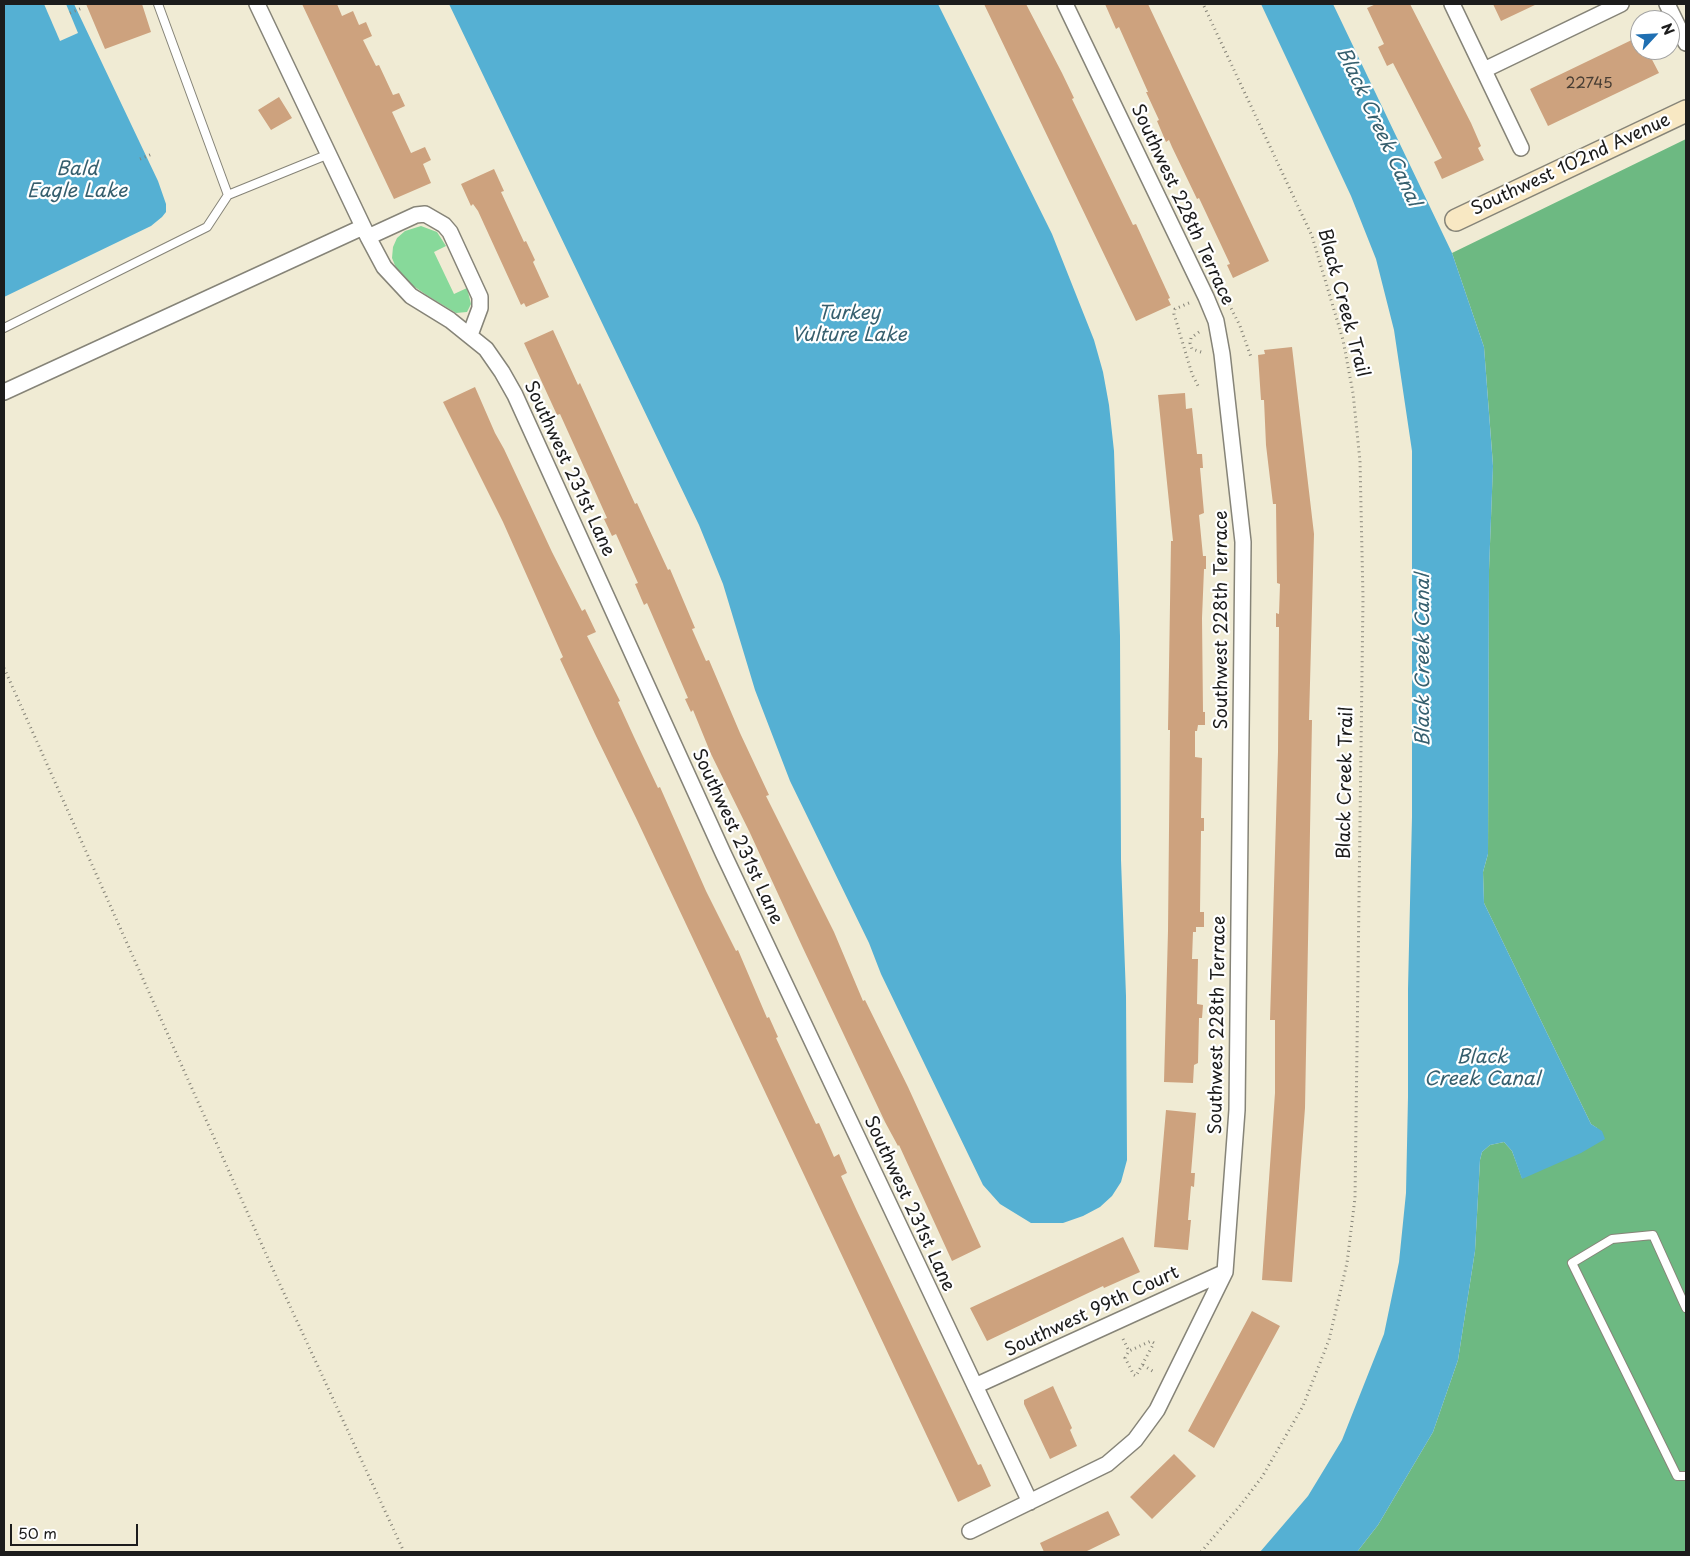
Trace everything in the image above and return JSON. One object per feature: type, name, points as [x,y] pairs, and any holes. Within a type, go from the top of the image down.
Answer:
[{"type":"street","name":"Southwest 231st Lane","points":[[257,4],[365,232],[384,267],[401,287],[421,303],[470,335],[495,361],[515,395],[723,854],[1030,1502]]},
{"type":"street","name":"Southwest 228th Terrace","points":[[1065,4],[1212,311],[1218,330],[1225,372],[1243,542],[1237,1110],[1225,1272]]},
{"type":"street","points":[[1452,4],[1521,148]]},
{"type":"street","points":[[1484,70],[1621,4]]},
{"type":"street","points":[[1667,4],[1686,43]]},
{"type":"street","name":"Southwest 102nd Avenue","points":[[1456,220],[1686,111]]},
{"type":"street","points":[[4,392],[365,232],[416,215],[425,214],[444,225],[450,232],[480,297],[480,308],[470,335]]},
{"type":"street","name":"Southwest 99th Court","points":[[975,1386],[1225,1272]]},
{"type":"street","points":[[970,1531],[1107,1464],[1135,1440],[1157,1410],[1225,1272]]},
{"type":"lane","points":[[158,4],[228,195]]},
{"type":"lane","points":[[4,328],[207,228],[228,195],[328,154]]},
{"type":"lane","points":[[1686,1308],[1653,1235],[1612,1239],[1572,1263],[1677,1476],[1686,1476]]},
{"type":"path","name":"Black Creek Trail","points":[[1200,1552],[1262,1477],[1303,1406],[1329,1340],[1346,1270],[1354,1198],[1363,598],[1360,461],[1353,393],[1343,340],[1312,236],[1204,4]]},
{"type":"path","points":[[70,13],[82,8]]},
{"type":"path","points":[[140,159],[152,154]]},
{"type":"path","points":[[1219,283],[1240,326],[1251,357]]},
{"type":"path","points":[[1189,303],[1174,311],[1192,374],[1199,388]]},
{"type":"path","points":[[1199,332],[1190,338],[1190,343],[1192,349],[1204,353]]},
{"type":"path","points":[[1183,345],[1190,343]]},
{"type":"path","points":[[4,668],[266,1254],[404,1552]]},
{"type":"path","points":[[1123,1339],[1129,1351]]},
{"type":"path","points":[[1153,1342],[1138,1374],[1134,1375],[1125,1358],[1129,1351],[1153,1342]]},
{"type":"path","points":[[1142,1365],[1154,1372]]},
{"type":"green space","points":[[1686,139],[1686,1552],[1357,1552],[1378,1525],[1433,1432],[1458,1360],[1475,1251],[1482,1152],[1490,1145],[1504,1142],[1512,1151],[1522,1178],[1543,1168],[1597,1128],[1591,1124],[1484,903],[1483,872],[1488,854],[1489,570],[1493,465],[1484,347],[1452,253]]},
{"type":"green space","points":[[421,226],[437,232],[446,246],[434,252],[454,294],[467,288],[471,304],[467,312],[456,313],[428,296],[409,283],[396,268],[392,258],[393,247],[397,238],[405,231]]},
{"type":"water","name":"Bald Eagle Lake","points":[[4,4],[74,4],[158,181],[166,204],[166,212],[151,226],[4,297]]},
{"type":"water","name":"Turkey Vulture Lake","points":[[449,4],[938,4],[1052,234],[1094,340],[1103,372],[1109,405],[1114,451],[1120,636],[1121,860],[1126,996],[1127,1160],[1121,1182],[1112,1196],[1100,1207],[1083,1216],[1063,1223],[1031,1223],[1000,1204],[983,1185],[790,781],[755,690],[723,584],[699,525]]},
{"type":"water","name":"Black Creek Canal","points":[[1261,4],[1333,4],[1452,253],[1484,347],[1493,466],[1489,570],[1488,854],[1483,872],[1484,903],[1591,1124],[1602,1131],[1605,1139],[1581,1153],[1522,1179],[1512,1151],[1504,1142],[1490,1145],[1482,1152],[1475,1251],[1458,1360],[1433,1432],[1378,1525],[1357,1552],[1260,1552],[1308,1496],[1342,1440],[1384,1334],[1399,1262],[1406,1193],[1408,1097],[1408,989],[1412,817],[1412,451],[1394,330],[1376,259],[1351,196]]},
{"type":"pier","points":[[44,4],[66,4],[78,33],[60,41]]},
{"type":"building","points":[[86,4],[142,4],[151,32],[105,49]]},
{"type":"building","points":[[302,4],[337,4],[342,16],[353,11],[359,25],[366,22],[372,36],[363,40],[376,66],[379,65],[393,95],[399,93],[405,106],[392,112],[411,153],[425,147],[431,160],[423,164],[431,183],[394,199]]},
{"type":"building","points":[[984,4],[1026,4],[1062,73],[1074,98],[1072,99],[1133,225],[1136,224],[1170,298],[1168,299],[1171,305],[1136,321]]},
{"type":"building","points":[[1105,4],[1148,4],[1269,261],[1233,278],[1227,265],[1230,264],[1169,140],[1166,142],[1157,121],[1159,120],[1146,92],[1148,92],[1119,27],[1116,29]]},
{"type":"building","points":[[1376,4],[1410,4],[1471,123],[1481,146],[1478,148],[1484,160],[1442,179],[1434,162],[1442,158],[1393,63],[1387,66],[1378,47],[1384,44],[1367,8]]},
{"type":"building","points":[[1493,4],[1537,4],[1501,21]]},
{"type":"building","points":[[1630,41],[1630,60],[1652,60],[1659,73],[1548,126],[1530,89]]},
{"type":"building","points":[[279,97],[292,118],[271,130],[258,110]]},
{"type":"building","points":[[494,169],[504,191],[501,192],[524,242],[526,241],[535,260],[533,262],[549,297],[526,307],[524,303],[521,305],[478,211],[473,204],[471,206],[461,184]]},
{"type":"building","points":[[553,330],[578,385],[580,383],[635,504],[637,503],[668,570],[670,569],[695,628],[692,629],[706,661],[709,660],[769,795],[766,796],[834,932],[863,1001],[865,1000],[908,1087],[981,1247],[952,1261],[899,1145],[885,1122],[711,754],[693,710],[691,712],[685,699],[688,698],[647,603],[644,605],[635,584],[638,583],[616,534],[612,536],[604,519],[607,518],[560,414],[557,415],[524,343]]},
{"type":"building","points":[[1292,347],[1314,534],[1309,720],[1312,720],[1305,1108],[1292,1282],[1262,1280],[1275,1093],[1275,1020],[1270,1020],[1278,752],[1279,627],[1276,627],[1276,613],[1279,614],[1280,584],[1277,583],[1276,504],[1273,504],[1266,445],[1264,400],[1261,400],[1258,355],[1265,354],[1264,350]]},
{"type":"building","points":[[475,387],[552,552],[582,611],[585,609],[596,632],[587,636],[620,701],[618,702],[658,788],[660,787],[706,891],[736,951],[738,950],[816,1124],[819,1123],[834,1157],[839,1154],[847,1173],[841,1176],[857,1211],[978,1465],[981,1464],[991,1486],[958,1502],[560,659],[563,657],[503,522],[443,402]]},
{"type":"building","points":[[1185,393],[1186,409],[1192,408],[1197,454],[1202,454],[1203,468],[1200,468],[1204,513],[1199,515],[1203,556],[1206,556],[1202,618],[1203,712],[1205,712],[1205,725],[1198,725],[1197,731],[1195,731],[1195,757],[1202,758],[1201,818],[1204,818],[1204,831],[1201,831],[1200,912],[1204,912],[1204,927],[1196,927],[1196,932],[1193,932],[1192,959],[1198,959],[1197,1004],[1203,1005],[1202,1018],[1199,1018],[1198,1063],[1194,1065],[1193,1083],[1164,1082],[1168,931],[1170,730],[1168,730],[1171,541],[1173,541],[1158,395]]},
{"type":"building","points":[[1166,1110],[1196,1113],[1191,1173],[1195,1173],[1194,1187],[1191,1186],[1188,1220],[1191,1220],[1188,1250],[1154,1247]]},
{"type":"building","points":[[1123,1237],[1140,1272],[1104,1288],[1103,1286],[987,1341],[970,1308]]},
{"type":"building","points":[[1252,1311],[1280,1326],[1214,1448],[1188,1431]]},
{"type":"building","points":[[1053,1386],[1072,1428],[1070,1430],[1077,1446],[1050,1459],[1024,1404],[1024,1400]]},
{"type":"building","points":[[1174,1454],[1196,1476],[1152,1519],[1130,1497]]},
{"type":"building","points":[[1108,1511],[1120,1535],[1085,1552],[1044,1552],[1040,1543]]}]
